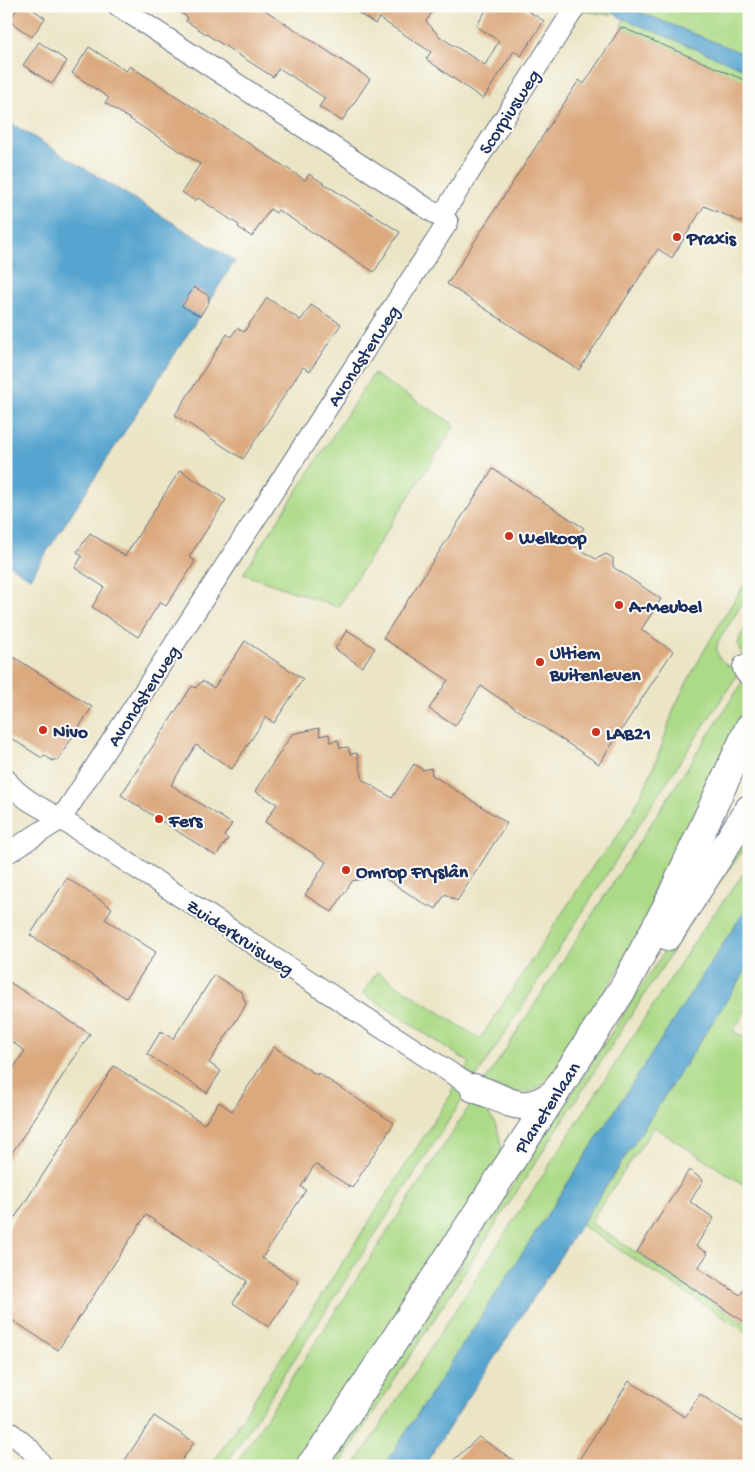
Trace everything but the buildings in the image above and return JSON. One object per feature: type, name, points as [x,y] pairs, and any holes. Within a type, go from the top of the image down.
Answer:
[{"type":"main road","points":[[747,733],[737,782],[749,792]]},
{"type":"main road","name":"Planetenlaan","points":[[310,1466],[329,1442],[624,988],[666,908],[747,733]]},
{"type":"main road","name":"Planetenlaan","points":[[324,1466],[632,993],[749,809]]},
{"type":"main road","points":[[474,1088],[517,1106],[537,1104],[555,1093]]},
{"type":"main road","points":[[474,1088],[488,1103],[503,1113],[512,1126],[515,1140],[514,1155]]},
{"type":"street","points":[[118,6],[441,217]]},
{"type":"street","name":"Scorpiusweg","points":[[441,217],[576,6]]},
{"type":"street","name":"Avondsterweg","points":[[61,819],[448,222],[441,217]]},
{"type":"street","name":"Zuiderkruisweg","points":[[6,779],[17,792],[27,799],[61,819],[474,1088]]},
{"type":"street","points":[[6,854],[61,819]]},
{"type":"street","points":[[6,1429],[29,1448],[44,1466]]},
{"type":"green space","points":[[588,6],[617,6],[611,15],[584,11]]},
{"type":"green space","points":[[625,6],[749,6],[749,38],[742,53]]},
{"type":"green space","points":[[624,18],[749,71],[749,83],[621,27]]},
{"type":"green space","points":[[373,374],[455,425],[338,607],[243,574]]},
{"type":"green space","points":[[749,577],[749,593],[718,642],[717,648],[721,660],[738,674],[476,1078],[465,1070],[470,1063],[363,993],[377,972],[480,1039],[597,860],[617,837],[635,807],[664,740],[675,706],[710,640]]},
{"type":"green space","points":[[749,623],[749,658],[747,658],[742,654],[738,645],[740,637]]},
{"type":"green space","points":[[745,678],[749,680],[749,718],[691,842],[556,1079],[529,1092],[517,1093],[484,1083]]},
{"type":"green space","points":[[749,828],[749,842],[696,915],[339,1466],[330,1466],[710,881]]},
{"type":"green space","points":[[749,866],[749,904],[384,1466],[354,1466],[702,930]]},
{"type":"green space","points":[[749,966],[749,1006],[733,1031],[749,1041],[749,1084],[742,1095],[749,1099],[749,1188],[654,1127],[590,1222],[742,1322],[745,1320],[749,1322],[749,1334],[581,1225]]},
{"type":"green space","points":[[454,1086],[466,1094],[225,1466],[211,1466],[452,1093]]},
{"type":"green space","points":[[474,1099],[487,1112],[496,1125],[500,1140],[501,1159],[304,1466],[235,1466]]},
{"type":"water","points":[[617,6],[625,6],[749,56],[749,71],[617,16],[613,12]]},
{"type":"water","points":[[6,120],[235,261],[30,578],[6,563]]},
{"type":"water","points":[[749,904],[749,966],[424,1466],[384,1466]]},
{"type":"place","name":"Praxis","points":[[677,237]]},
{"type":"place","name":"Welkoop","points":[[509,536]]},
{"type":"place","name":"A-Meubel","points":[[619,605]]},
{"type":"place","name":"Ultiem Buitenleven","points":[[540,662]]},
{"type":"place","name":"Nivo","points":[[43,730]]},
{"type":"place","name":"LAB21","points":[[596,732]]},
{"type":"place","name":"Fers","points":[[159,819]]},
{"type":"place","name":"Omrop Fryslân","points":[[346,870]]}]
